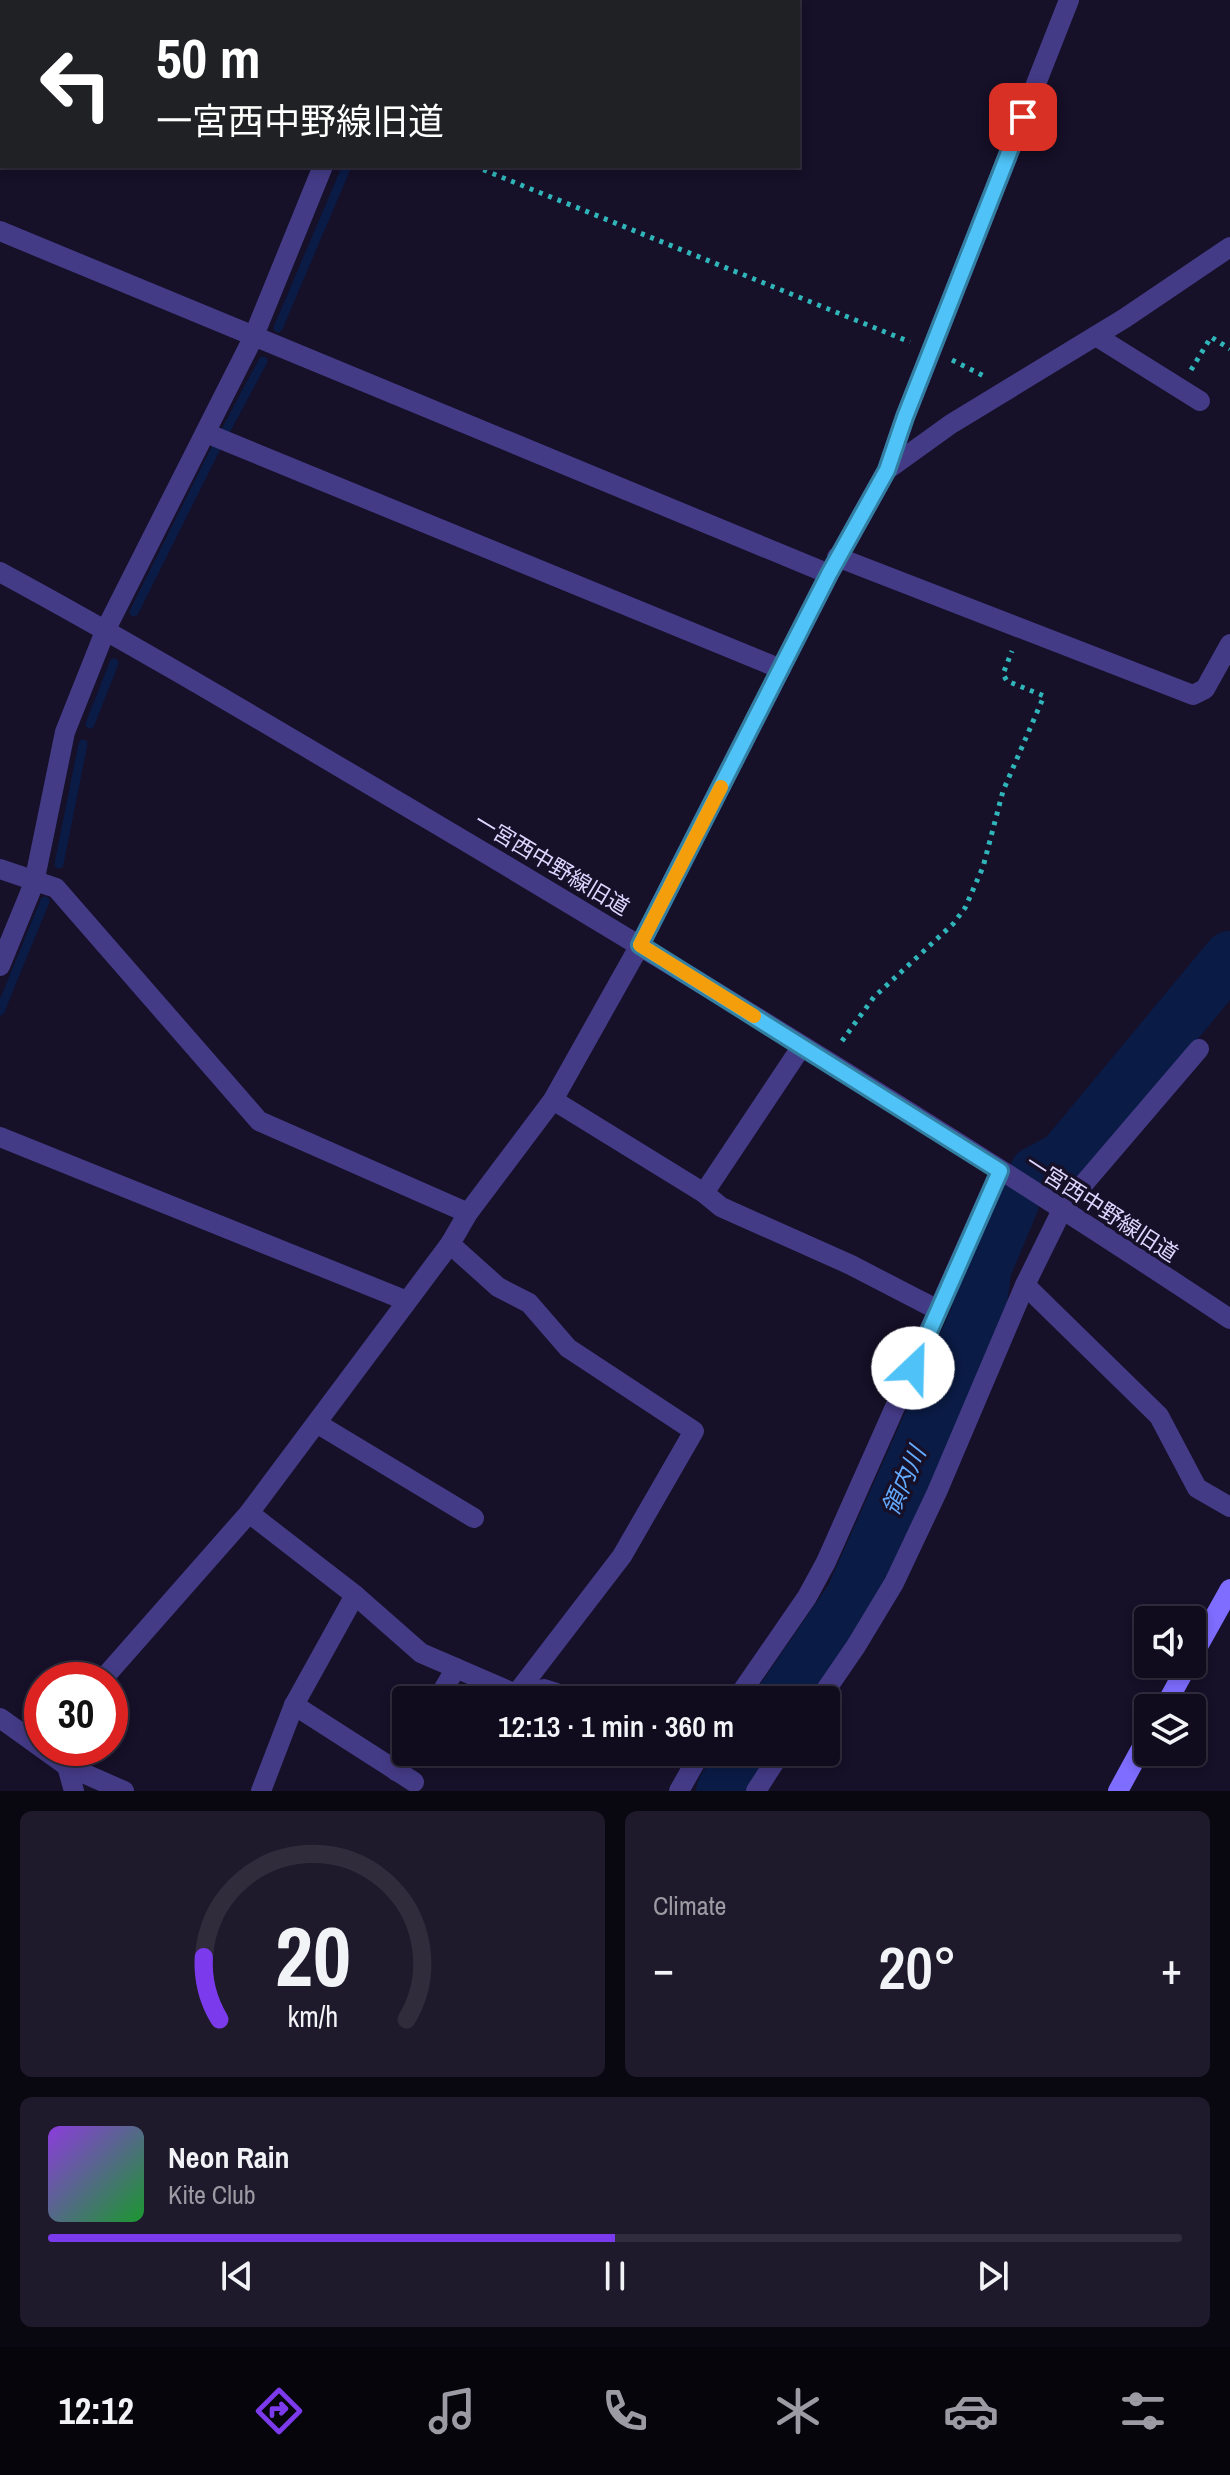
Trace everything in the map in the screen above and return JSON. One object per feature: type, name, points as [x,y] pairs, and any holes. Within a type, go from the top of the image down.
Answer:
[{"type":"main road","points":[[1206,1632],[1230,1589]]},
{"type":"main road","points":[[1118,1791],[1134,1762]]},
{"type":"street","points":[[118,1662],[249,1513],[318,1424],[450,1244],[468,1213],[553,1100],[640,945],[833,566],[887,470],[1069,0]]},
{"type":"street","points":[[0,966],[34,883],[65,732],[106,629],[253,338],[322,168]]},
{"type":"street","points":[[0,231],[253,338],[833,566],[1021,627],[1193,695],[1205,689],[1230,644]]},
{"type":"street","points":[[887,470],[951,424],[1096,336],[1230,247]]},
{"type":"street","points":[[1096,336],[1200,401]]},
{"type":"street","points":[[206,433],[781,669]]},
{"type":"street","name":"一宮西中野線旧道","points":[[0,572],[106,629],[640,945],[1063,1208],[1230,1319]]},
{"type":"street","points":[[0,869],[56,888],[259,1121],[468,1213]]},
{"type":"street","points":[[704,1193],[802,1046]]},
{"type":"street","points":[[829,1686],[894,1583],[937,1492],[1025,1285],[1063,1208],[1199,1049]]},
{"type":"street","points":[[553,1100],[704,1193],[721,1207],[851,1265],[938,1310]]},
{"type":"street","points":[[0,1137],[407,1301]]},
{"type":"street","points":[[746,1686],[807,1597],[826,1562],[1000,1171]]},
{"type":"street","points":[[450,1244],[498,1287],[529,1303],[568,1348],[694,1431],[622,1556],[522,1686]]},
{"type":"street","points":[[1025,1285],[1159,1416],[1197,1488],[1230,1507]]},
{"type":"street","points":[[318,1424],[474,1518]]},
{"type":"street","points":[[249,1513],[355,1595],[421,1653],[498,1686]]},
{"type":"street","points":[[261,1791],[294,1705],[355,1595]]},
{"type":"street","points":[[445,1686],[456,1668]]},
{"type":"street","points":[[294,1705],[405,1776],[406,1766]]},
{"type":"street","points":[[0,1718],[24,1732]]},
{"type":"street","points":[[70,1766],[74,1791]]},
{"type":"street","points":[[84,1766],[124,1791]]},
{"type":"street","points":[[679,1791],[693,1766]]},
{"type":"street","points":[[756,1791],[772,1766]]},
{"type":"path","points":[[479,168],[931,350],[1009,387]]},
{"type":"path","points":[[1180,388],[1211,337],[1230,349]]},
{"type":"path","points":[[827,1062],[874,997],[953,924],[965,908],[983,867],[1003,791],[1044,696],[1007,681],[1003,674],[1021,627]]},
{"type":"waterway","points":[[278,328],[346,168]]},
{"type":"waterway","points":[[225,432],[263,361]]},
{"type":"waterway","points":[[134,612],[217,446]]},
{"type":"waterway","points":[[90,724],[114,663]]},
{"type":"waterway","points":[[59,864],[83,744]]},
{"type":"waterway","points":[[0,1011],[45,901]]},
{"type":"waterway","name":"領内川","points":[[1036,1173],[1064,1158],[1230,958]]},
{"type":"waterway","name":"領内川","points":[[792,1686],[852,1598],[978,1315],[985,1267],[1012,1203]]},
{"type":"waterway","name":"領内川","points":[[723,1791],[738,1766]]},
{"type":"slow traffic","points":[[721,787],[640,945],[754,1016]]},
{"type":"route","points":[[913,1368],[1000,1171],[640,945],[850,533],[887,470],[1023,117]]}]
